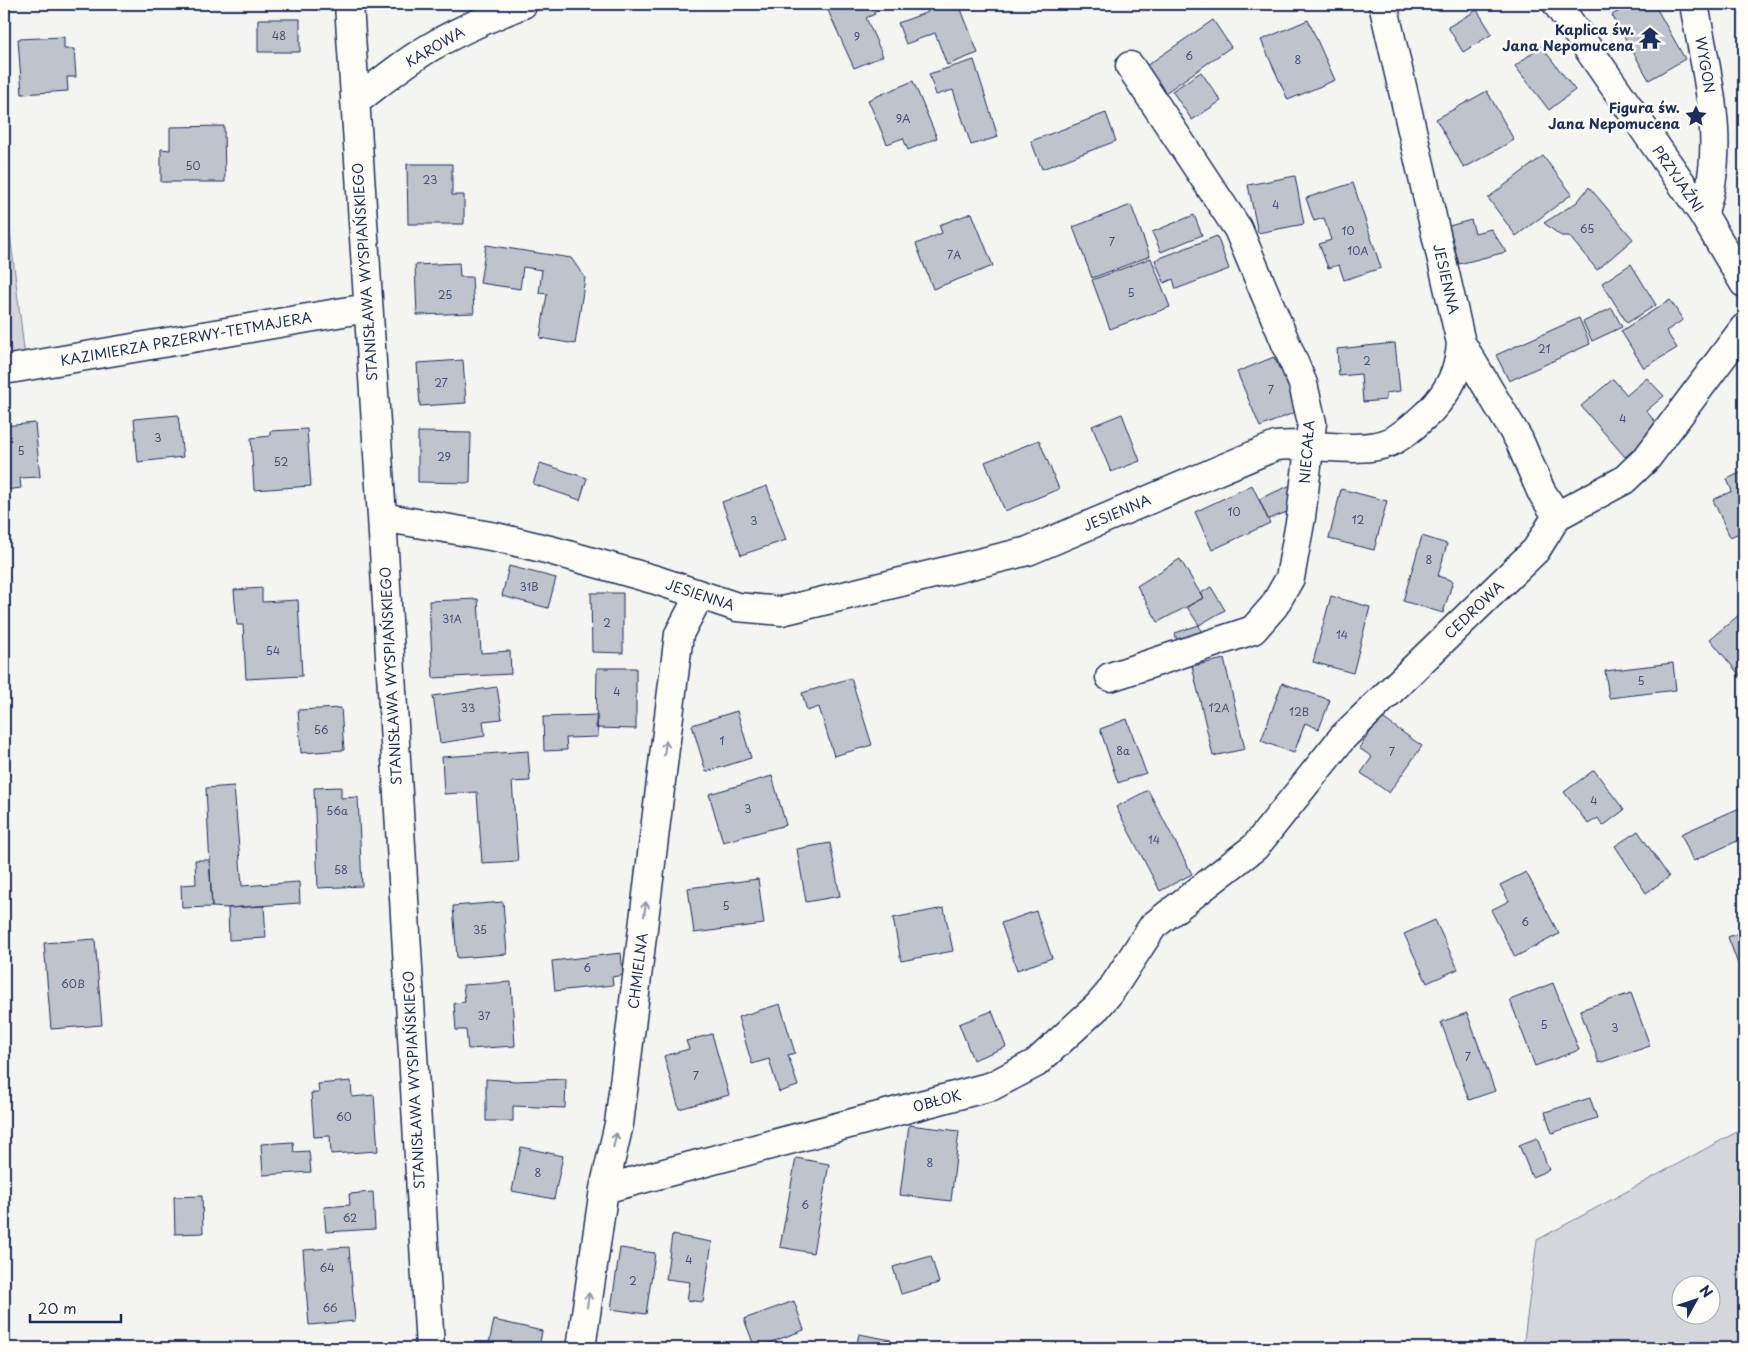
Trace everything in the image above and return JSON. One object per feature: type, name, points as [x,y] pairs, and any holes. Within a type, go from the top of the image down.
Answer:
[{"type":"street","name":"STANISŁAWA WYSPIAŃSKIEGO","points":[[349,4],[367,308],[382,516],[430,1348]]},
{"type":"street","name":"KAROWA","points":[[355,102],[392,73],[435,44],[523,4]]},
{"type":"street","name":"JESIENNA","points":[[382,516],[496,537],[550,550],[647,578],[736,607],[782,610],[1028,551],[1255,453],[1276,446],[1310,444],[1346,447],[1379,445],[1390,442],[1403,434],[1443,397],[1459,365],[1461,343],[1383,4]]},
{"type":"street","name":"PRZYJAŹNI","points":[[1557,4],[1703,214],[1744,283]]},
{"type":"street","name":"WYGON","points":[[1694,4],[1714,116],[1715,159],[1711,188],[1703,214]]},
{"type":"street","name":"NIECAŁA","points":[[1110,677],[1253,630],[1274,606],[1290,578],[1312,423],[1303,384],[1238,229],[1130,66]]},
{"type":"street","name":"KAZIMIERZA PRZERWY-TETMAJERA","points":[[4,370],[367,308]]},
{"type":"street","points":[[1461,343],[1519,440],[1541,491],[1557,516],[1610,488],[1633,473],[1662,441],[1744,328]]},
{"type":"street","name":"CEDROWA","points":[[1197,891],[1256,847],[1343,737],[1536,550],[1557,516]]},
{"type":"street","name":"CHMIELNA","points":[[581,1348],[604,1190],[619,1124],[678,634],[700,596]]},
{"type":"street","name":"OBŁOK","points":[[604,1190],[992,1086],[1010,1079],[1036,1063],[1098,1006],[1110,992],[1153,926],[1197,891]]},
{"type":"shaded area","points":[[4,183],[25,357],[4,360]]},
{"type":"shaded area","points":[[1744,1128],[1744,1348],[1523,1348],[1537,1240]]},
{"type":"building","points":[[825,4],[870,4],[875,14],[866,18],[883,56],[854,68]]},
{"type":"building","points":[[925,4],[959,4],[978,53],[947,65],[935,33],[906,44],[898,23],[928,12]]},
{"type":"building","points":[[1431,4],[1447,4],[1436,11]]},
{"type":"building","points":[[1632,4],[1654,4],[1685,59],[1649,80],[1612,15]]},
{"type":"building","points":[[1477,10],[1492,34],[1463,52],[1448,27]]},
{"type":"building","points":[[258,19],[300,19],[300,52],[258,52]]},
{"type":"building","points":[[1213,20],[1231,47],[1165,93],[1146,66]]},
{"type":"building","points":[[1308,20],[1335,80],[1288,100],[1261,40]]},
{"type":"building","points":[[64,37],[64,49],[74,49],[76,77],[67,77],[68,91],[22,94],[18,39]]},
{"type":"building","points":[[1541,46],[1575,90],[1549,110],[1515,66]]},
{"type":"building","points":[[974,60],[998,137],[971,145],[953,90],[936,95],[929,74]]},
{"type":"building","points":[[1201,72],[1221,101],[1192,120],[1172,91]]},
{"type":"building","points":[[913,81],[937,138],[908,150],[903,138],[887,144],[868,100]]},
{"type":"building","points":[[1487,91],[1514,140],[1464,168],[1436,119]]},
{"type":"building","points":[[1106,113],[1116,141],[1042,169],[1031,141]]},
{"type":"building","points":[[224,126],[225,182],[161,182],[161,149],[170,150],[170,127]]},
{"type":"building","points":[[1543,156],[1572,194],[1516,236],[1488,198]]},
{"type":"building","points":[[407,164],[452,164],[452,195],[464,195],[464,224],[408,224]]},
{"type":"building","points":[[1295,176],[1304,224],[1258,233],[1248,185]]},
{"type":"building","points":[[1353,183],[1381,268],[1344,280],[1339,265],[1328,268],[1319,244],[1331,240],[1324,218],[1314,221],[1306,198]]},
{"type":"building","points":[[1589,187],[1633,239],[1597,270],[1569,236],[1561,236],[1544,223],[1577,202]]},
{"type":"building","points":[[1131,205],[1150,256],[1092,278],[1073,227]]},
{"type":"building","points":[[972,213],[993,266],[933,289],[916,244],[942,233],[939,225]]},
{"type":"building","points":[[1194,215],[1202,235],[1161,252],[1152,232]]},
{"type":"building","points":[[1471,220],[1475,233],[1491,229],[1506,252],[1459,264],[1449,226]]},
{"type":"building","points":[[1217,236],[1229,269],[1176,289],[1173,279],[1164,283],[1155,260]]},
{"type":"building","points":[[486,245],[571,258],[585,278],[575,344],[540,338],[547,294],[539,293],[542,270],[523,267],[520,289],[480,283]]},
{"type":"building","points":[[1151,258],[1170,307],[1110,329],[1092,280]]},
{"type":"building","points":[[459,263],[460,277],[472,277],[474,313],[417,315],[415,265]]},
{"type":"building","points":[[1631,264],[1656,305],[1627,323],[1602,283]]},
{"type":"building","points":[[1670,300],[1683,320],[1666,331],[1677,348],[1644,368],[1621,331]]},
{"type":"building","points":[[1612,308],[1622,327],[1592,341],[1583,322]]},
{"type":"building","points":[[1579,318],[1590,344],[1509,381],[1496,355]]},
{"type":"building","points":[[1395,343],[1400,391],[1386,393],[1386,400],[1363,402],[1361,374],[1339,376],[1337,349]]},
{"type":"building","points":[[1274,357],[1280,370],[1287,367],[1305,408],[1260,427],[1237,372]]},
{"type":"building","points":[[463,360],[466,403],[420,406],[417,363]]},
{"type":"building","points":[[1647,378],[1664,396],[1646,411],[1660,427],[1625,457],[1581,406],[1613,379],[1627,395]]},
{"type":"building","points":[[1122,414],[1140,461],[1111,472],[1092,426]]},
{"type":"building","points":[[178,415],[183,457],[138,462],[134,419]]},
{"type":"building","points":[[35,423],[40,477],[20,478],[21,488],[5,490],[4,426]]},
{"type":"building","points":[[307,429],[311,486],[254,490],[251,438],[270,436],[270,431]]},
{"type":"building","points":[[418,432],[471,433],[470,483],[418,482]]},
{"type":"building","points":[[1039,440],[1059,489],[1005,511],[985,462]]},
{"type":"building","points":[[540,463],[587,478],[580,500],[533,484]]},
{"type":"building","points":[[1744,471],[1744,531],[1730,537],[1713,500],[1732,491],[1727,479]]},
{"type":"building","points":[[1252,485],[1270,523],[1212,550],[1195,512]]},
{"type":"building","points":[[1291,485],[1293,510],[1268,519],[1259,499]]},
{"type":"building","points":[[767,486],[786,540],[741,555],[722,502]]},
{"type":"building","points":[[1341,489],[1387,501],[1374,550],[1329,539]]},
{"type":"building","points":[[1422,536],[1447,544],[1438,576],[1453,581],[1443,613],[1403,601]]},
{"type":"building","points":[[1180,559],[1203,598],[1158,622],[1137,586]]},
{"type":"building","points":[[509,566],[556,578],[548,608],[502,596]]},
{"type":"building","points":[[1211,587],[1225,610],[1199,625],[1187,607],[1203,598],[1201,593]]},
{"type":"building","points":[[262,588],[262,602],[298,600],[302,676],[246,679],[243,625],[237,625],[234,590]]},
{"type":"building","points":[[591,593],[623,593],[623,653],[592,652]]},
{"type":"building","points":[[1331,596],[1370,607],[1353,673],[1313,662]]},
{"type":"building","points":[[478,599],[481,653],[510,651],[511,674],[433,678],[429,601]]},
{"type":"building","points":[[1739,615],[1744,622],[1744,674],[1741,677],[1710,639]]},
{"type":"building","points":[[1199,625],[1203,637],[1178,645],[1175,633]]},
{"type":"building","points":[[1224,659],[1245,749],[1213,756],[1192,666]]},
{"type":"building","points":[[1673,663],[1676,690],[1609,698],[1605,671]]},
{"type":"building","points":[[597,668],[636,668],[636,729],[596,728]]},
{"type":"building","points":[[851,678],[872,745],[834,756],[819,707],[807,711],[802,693]]},
{"type":"building","points":[[1282,683],[1330,700],[1319,729],[1305,723],[1294,753],[1261,741]]},
{"type":"building","points":[[497,687],[502,719],[483,721],[485,736],[440,743],[433,696]]},
{"type":"building","points":[[341,708],[344,750],[301,753],[298,710]]},
{"type":"building","points":[[737,711],[751,758],[706,772],[692,725]]},
{"type":"building","points":[[597,715],[598,737],[566,738],[567,750],[544,751],[543,717]]},
{"type":"building","points":[[1381,717],[1422,746],[1389,793],[1361,773],[1372,757],[1359,748]]},
{"type":"building","points":[[1127,719],[1146,773],[1118,783],[1100,729]]},
{"type":"building","points":[[528,751],[530,781],[512,782],[518,861],[482,863],[477,792],[444,794],[442,757]]},
{"type":"building","points":[[1594,770],[1624,810],[1603,826],[1598,818],[1588,824],[1564,792]]},
{"type":"building","points":[[772,776],[786,825],[723,842],[709,794]]},
{"type":"building","points":[[234,786],[242,886],[299,882],[300,903],[228,908],[212,907],[206,788]]},
{"type":"building","points":[[341,787],[341,798],[358,797],[362,886],[318,888],[314,788]]},
{"type":"building","points":[[1148,790],[1192,874],[1160,891],[1116,807]]},
{"type":"building","points":[[1744,806],[1744,838],[1693,861],[1681,834]]},
{"type":"building","points":[[1638,831],[1669,877],[1646,893],[1615,846]]},
{"type":"building","points":[[830,843],[840,896],[806,902],[797,849]]},
{"type":"building","points":[[195,860],[209,860],[212,907],[182,908],[181,885],[196,884]]},
{"type":"building","points":[[1526,872],[1559,934],[1515,957],[1491,910],[1509,901],[1500,885]]},
{"type":"building","points":[[758,879],[764,924],[694,933],[688,888]]},
{"type":"building","points":[[503,902],[507,954],[457,958],[453,906]]},
{"type":"building","points":[[264,906],[266,938],[229,940],[228,908]]},
{"type":"building","points":[[944,908],[953,951],[901,961],[893,918]]},
{"type":"building","points":[[1036,911],[1052,958],[1017,970],[1001,923]]},
{"type":"building","points":[[1435,920],[1458,969],[1427,983],[1404,934]]},
{"type":"building","points":[[1744,931],[1744,974],[1742,975],[1728,937]]},
{"type":"building","points":[[95,939],[102,1025],[51,1029],[44,943]]},
{"type":"building","points":[[621,953],[623,975],[612,977],[613,985],[555,991],[552,961]]},
{"type":"building","points":[[511,982],[515,1046],[468,1049],[466,1030],[456,1030],[454,1003],[465,1002],[463,985]]},
{"type":"building","points":[[1553,983],[1579,1050],[1535,1066],[1510,1000]]},
{"type":"building","points":[[1631,993],[1650,1046],[1599,1063],[1580,1010]]},
{"type":"building","points":[[780,1004],[795,1053],[788,1055],[798,1086],[779,1092],[769,1059],[752,1064],[738,1017]]},
{"type":"building","points":[[992,1011],[1006,1047],[973,1060],[959,1024]]},
{"type":"building","points":[[1467,1013],[1495,1091],[1469,1100],[1441,1022]]},
{"type":"building","points":[[712,1034],[729,1095],[679,1109],[664,1056],[689,1049],[686,1041]]},
{"type":"building","points":[[486,1079],[516,1081],[566,1079],[565,1108],[513,1106],[513,1121],[486,1121]]},
{"type":"building","points":[[351,1081],[352,1097],[374,1095],[378,1151],[331,1154],[330,1136],[314,1137],[311,1093],[319,1093],[318,1084]]},
{"type":"building","points":[[1590,1098],[1597,1118],[1552,1133],[1545,1112]]},
{"type":"building","points":[[909,1125],[959,1131],[951,1201],[900,1195]]},
{"type":"building","points":[[1537,1138],[1549,1170],[1532,1177],[1519,1145]]},
{"type":"building","points":[[293,1142],[294,1152],[309,1151],[311,1172],[263,1175],[261,1144]]},
{"type":"building","points":[[521,1147],[563,1156],[554,1199],[512,1191]]},
{"type":"building","points":[[796,1158],[829,1164],[813,1253],[780,1247]]},
{"type":"building","points":[[373,1192],[375,1229],[326,1232],[324,1207],[350,1205],[349,1194]]},
{"type":"building","points":[[202,1196],[203,1233],[175,1234],[174,1197]]},
{"type":"building","points":[[672,1235],[712,1242],[703,1302],[687,1300],[690,1282],[666,1279]]},
{"type":"building","points":[[349,1247],[355,1321],[309,1325],[303,1250]]},
{"type":"building","points":[[620,1248],[655,1253],[646,1314],[611,1309]]},
{"type":"building","points":[[931,1256],[939,1283],[901,1294],[893,1267]]},
{"type":"building","points":[[794,1301],[804,1330],[755,1348],[744,1319]]},
{"type":"building","points":[[494,1320],[542,1331],[539,1348],[488,1348]]},
{"type":"building","points":[[859,1334],[891,1340],[889,1348],[856,1348]]},
{"type":"place","name":"Kaplica św. Jana Nepomucena","points":[[1650,38]]},
{"type":"place","name":"Figura św. Jana Nepomucena","points":[[1696,116]]}]
